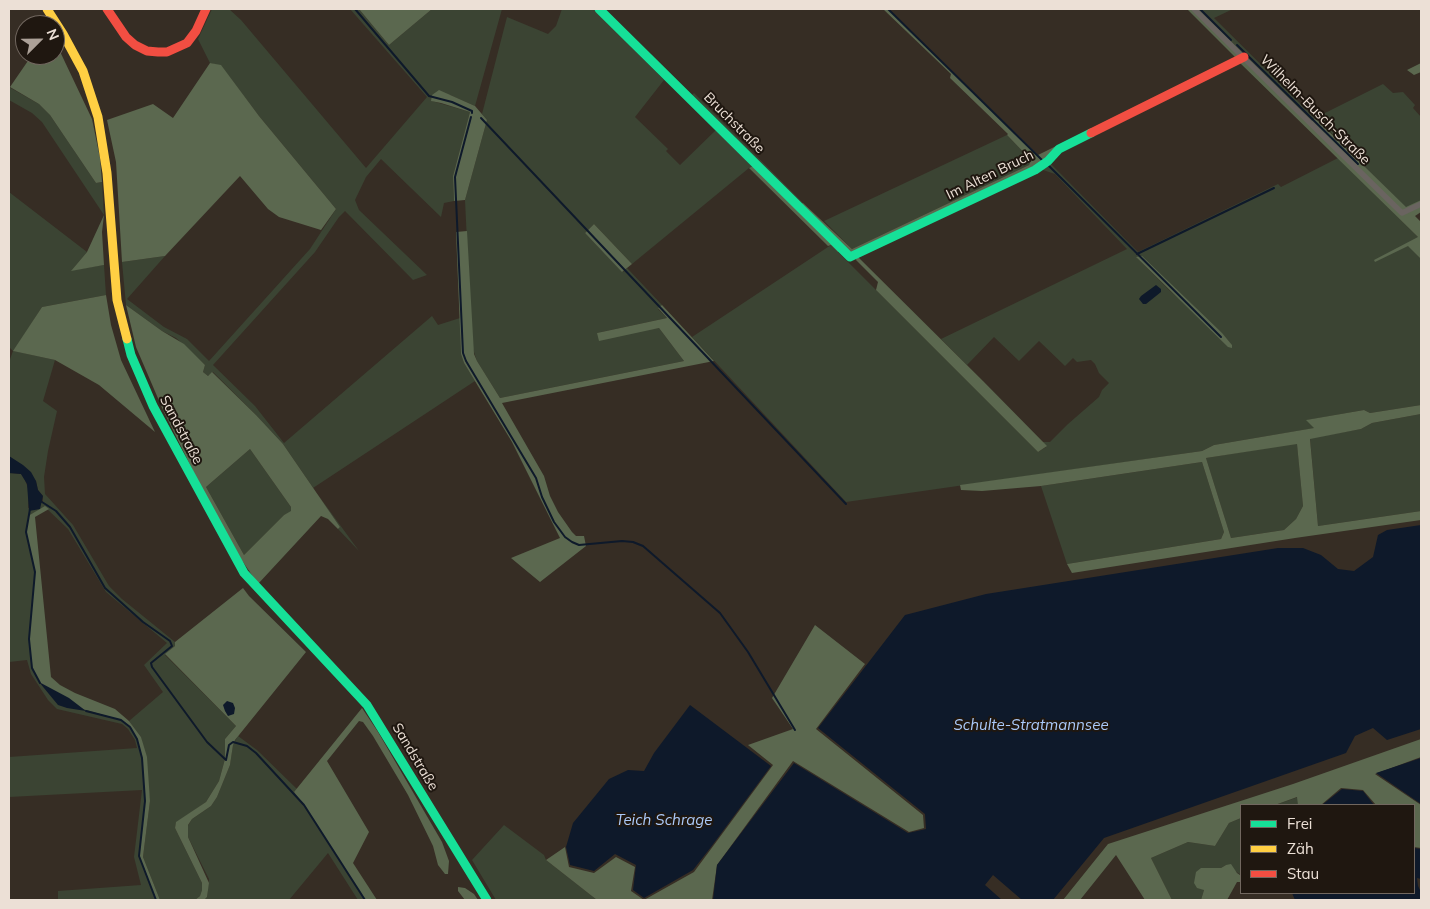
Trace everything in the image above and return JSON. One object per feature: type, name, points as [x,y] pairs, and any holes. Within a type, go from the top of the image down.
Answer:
[{"type":"main road","name":"Sandstraße","points":[[48,9],[83,71],[98,117],[107,173],[117,300],[131,356],[152,406],[244,573],[367,704],[487,900]]},
{"type":"main road","points":[[107,9],[126,37],[135,45],[147,51],[158,52],[172,50],[187,43],[196,31],[206,9]]},
{"type":"main road","name":"Bruchstraße","points":[[599,9],[850,257]]},
{"type":"main road","name":"Im Alten Bruch","points":[[850,257],[1035,170],[1045,163],[1058,149],[1244,57]]},
{"type":"street","name":"Wilhelm-Busch-Straße","points":[[1194,9],[1402,213],[1421,204]]},
{"type":"green space","points":[[212,9],[229,9],[241,20],[366,168],[427,97],[350,9],[359,9],[389,45],[432,9],[502,9],[475,106],[450,95],[432,101],[470,112],[453,176],[454,201],[444,203],[441,217],[381,159],[366,177],[355,200],[359,210],[427,275],[413,280],[345,211],[315,252],[213,365],[255,406],[284,443],[432,316],[438,325],[460,318],[461,354],[475,381],[313,488],[283,444],[213,372],[208,376],[203,372],[205,365],[176,338],[162,331],[126,305],[122,262],[165,256],[127,299],[164,327],[187,339],[209,361],[310,249],[336,209],[259,116],[221,66],[210,63],[198,39]]},
{"type":"green space","points":[[359,9],[432,9],[389,45]]},
{"type":"green space","points":[[562,9],[593,9],[664,80],[635,117],[668,149],[666,151],[680,165],[717,129],[755,165],[632,264],[594,224],[585,233],[623,272],[627,268],[662,305],[658,309],[667,318],[597,333],[659,328],[684,361],[500,398],[477,361],[472,346],[465,200],[487,120],[482,114],[507,17],[548,34],[556,26]]},
{"type":"green space","points":[[883,9],[888,9],[1038,155],[1235,57],[1187,9],[1192,9],[1239,55],[1057,148],[1041,164],[853,253],[844,248],[838,252],[831,245],[828,246],[749,168],[755,165],[796,206],[803,203],[852,249],[1029,165],[1031,160],[1008,134],[950,78],[951,74]]},
{"type":"green space","points":[[1197,9],[1233,9],[1214,18],[1315,118],[1383,84],[1393,93],[1403,92],[1415,105],[1413,108],[1421,117],[1421,200],[1406,208],[1316,118],[1311,122]]},
{"type":"green space","points":[[1244,61],[1309,123],[1315,118],[1406,207],[1421,200],[1421,212],[1415,216],[1421,222],[1421,259],[1408,246],[1375,262],[1374,260],[1418,237],[1239,62]]},
{"type":"green space","points":[[65,62],[92,119],[100,158],[102,182],[96,183],[50,115],[39,104],[10,87],[25,65],[65,65]]},
{"type":"green space","points":[[210,63],[221,65],[259,116],[336,209],[321,230],[279,217],[268,209],[240,176],[165,256],[122,262],[116,162],[107,120],[153,104],[173,118]]},
{"type":"green space","points":[[1421,63],[1421,72],[1414,75],[1407,70]]},
{"type":"green space","points":[[9,87],[39,104],[50,115],[96,183],[102,182],[104,215],[42,122],[32,113],[9,100]]},
{"type":"green space","points":[[439,90],[475,106],[487,120],[465,200],[454,201],[453,176],[470,112],[431,101],[432,95]]},
{"type":"green space","points":[[694,93],[803,203],[800,204],[691,96]]},
{"type":"green space","points":[[1007,135],[1031,160],[1029,165],[852,249],[824,221]]},
{"type":"green space","points":[[1338,158],[1419,238],[1375,261],[1408,245],[1421,259],[1421,405],[1370,413],[1364,410],[1307,420],[1315,428],[1214,445],[1202,451],[846,502],[692,337],[831,245],[1038,452],[1046,447],[1042,442],[1050,442],[1099,397],[1102,390],[1109,383],[1099,373],[1095,364],[1091,360],[1077,362],[1073,358],[1065,366],[1039,341],[1019,361],[994,337],[967,365],[941,339],[1127,249],[1055,174],[1040,169],[1049,162],[1138,252],[1278,184],[1281,187]],"holes":[[[1136,257],[1232,345],[1169,290]]]},
{"type":"green space","points":[[9,192],[87,252],[72,270],[104,265],[106,295],[42,307],[14,351],[55,360],[43,401],[57,411],[44,477],[45,494],[73,525],[109,586],[122,599],[175,642],[175,646],[165,655],[236,726],[225,739],[225,759],[219,781],[206,802],[176,823],[175,828],[202,883],[200,896],[195,900],[160,900],[143,857],[150,801],[141,737],[129,721],[163,692],[144,665],[167,643],[106,592],[68,529],[45,507],[28,516],[26,532],[35,572],[29,639],[32,668],[36,677],[121,720],[130,727],[137,739],[142,758],[145,801],[139,856],[156,900],[58,900],[58,891],[141,885],[134,857],[142,790],[9,797],[9,757],[137,748],[135,740],[128,729],[122,724],[57,709],[48,700],[31,674],[27,660],[9,662],[9,473],[21,474],[25,480],[29,491],[28,508],[43,502],[43,496],[38,490],[36,481],[9,456],[9,362],[13,351],[9,347]]},
{"type":"green space","points":[[104,215],[102,232],[104,265],[71,271],[87,252]]},
{"type":"green space","points":[[594,224],[632,264],[622,272],[585,233]]},
{"type":"green space","points":[[467,231],[474,354],[500,398],[684,361],[659,328],[599,341],[597,333],[667,318],[658,308],[662,305],[714,361],[502,403],[544,476],[550,496],[558,512],[576,536],[584,536],[586,546],[540,582],[511,558],[560,538],[512,442],[464,363],[461,354],[456,232]]},
{"type":"green space","points":[[857,256],[1047,446],[1038,452],[876,290],[878,282],[856,260]]},
{"type":"green space","points":[[1142,256],[1222,333],[1232,345],[1232,348],[1228,347],[1136,257]]},
{"type":"green space","points":[[106,295],[111,325],[121,360],[155,432],[99,385],[55,360],[13,351],[42,307]]},
{"type":"green space","points":[[126,305],[184,344],[205,365],[203,372],[208,376],[212,372],[256,415],[283,444],[340,527],[338,529],[328,519],[321,516],[258,584],[241,559],[202,489],[163,410],[136,347]],"holes":[[[250,449],[291,507],[291,511],[284,515],[244,555],[206,487]]]},
{"type":"green space","points":[[1421,405],[1421,414],[1372,423],[1361,429],[1310,439],[1318,526],[1421,511],[1421,520],[1072,573],[1067,564],[1221,539],[1224,532],[1202,462],[1041,486],[982,491],[961,490],[960,485],[1202,451],[1214,445],[1314,428],[1306,420],[1364,410],[1370,413]],"holes":[[[1297,444],[1303,506],[1296,519],[1284,530],[1231,538],[1206,458]]]},
{"type":"green space","points":[[1421,414],[1421,511],[1318,526],[1310,438],[1361,429],[1372,423]]},
{"type":"green space","points":[[1297,443],[1303,506],[1296,519],[1284,530],[1231,538],[1206,458]]},
{"type":"green space","points":[[250,449],[291,507],[291,512],[284,515],[244,555],[206,487]]},
{"type":"green space","points":[[1202,462],[1224,532],[1221,539],[1067,564],[1041,486]]},
{"type":"green space","points":[[317,493],[359,551],[338,529],[340,527]]},
{"type":"green space","points":[[45,506],[49,509],[35,517],[51,677],[60,685],[75,693],[115,709],[129,721],[141,737],[147,757],[150,801],[143,857],[160,900],[155,899],[139,856],[145,801],[142,758],[137,739],[130,727],[121,720],[62,703],[39,682],[32,668],[29,639],[35,572],[26,532],[28,516]]},
{"type":"green space","points":[[243,588],[306,652],[235,740],[230,765],[217,797],[211,806],[192,819],[188,825],[188,837],[209,883],[207,897],[204,900],[195,900],[200,896],[202,883],[175,828],[176,822],[206,802],[219,781],[225,759],[225,739],[236,726],[165,654],[175,646],[175,642]]},
{"type":"green space","points":[[815,625],[865,664],[816,729],[923,815],[924,828],[909,832],[793,761],[717,865],[712,900],[644,900],[694,872],[773,765],[748,745],[793,729],[772,698]]},
{"type":"green space","points":[[362,708],[442,842],[449,861],[448,874],[445,874],[438,865],[433,846],[408,795],[373,736],[363,722],[359,721],[327,761],[369,832],[353,863],[377,900],[365,900],[294,792]]},
{"type":"green space","points":[[238,736],[257,750],[297,789],[294,792],[365,900],[358,900],[328,853],[289,900],[204,900],[207,897],[209,879],[188,837],[187,827],[192,819],[211,806],[217,797],[230,765],[233,744]]},
{"type":"green space","points":[[1421,739],[1421,757],[1375,774],[1421,805],[1421,848],[1415,847],[1415,804],[1375,804],[1363,790],[1341,788],[1322,804],[1298,804],[1297,797],[1278,804],[1240,804],[1240,818],[1229,823],[1215,846],[1188,842],[1151,858],[1172,900],[1145,900],[1116,855],[1080,900],[1063,900],[1108,844],[1293,784]]},
{"type":"green space","points":[[1298,797],[1298,804],[1278,804]]},
{"type":"green space","points":[[1240,818],[1240,874],[1226,865],[1221,868],[1201,868],[1204,890],[1201,900],[1172,900],[1151,858],[1188,842],[1215,846],[1229,823]]},
{"type":"green space","points":[[504,825],[544,855],[546,860],[597,900],[496,900],[472,860]]},
{"type":"green space","points":[[565,847],[569,867],[594,873],[616,857],[635,867],[631,891],[644,900],[597,900],[546,860]]},
{"type":"green space","points":[[1231,864],[1240,875],[1240,882],[1237,882],[1227,900],[1201,900],[1204,890],[1197,888],[1194,883],[1196,872],[1201,868],[1221,868]]},
{"type":"green space","points":[[458,887],[465,888],[474,894],[478,900],[465,900],[458,891]]},
{"type":"water","points":[[1156,285],[1161,289],[1161,292],[1146,304],[1143,304],[1139,299],[1141,296]]},
{"type":"water","points":[[9,456],[31,472],[38,490],[43,496],[40,509],[29,511],[27,484],[21,474],[9,473]]},
{"type":"water","name":"Schulte-Stratmannsee","points":[[1421,525],[1421,729],[1387,740],[1373,728],[1355,736],[1346,753],[1104,838],[1053,900],[1022,900],[993,875],[985,885],[1002,900],[713,900],[717,865],[794,763],[908,833],[926,829],[925,814],[818,728],[905,615],[986,594],[1278,548],[1303,548],[1321,555],[1338,569],[1354,571],[1373,557],[1378,535],[1387,530]]},
{"type":"water","points":[[39,682],[69,698],[86,711],[58,705]]},
{"type":"water","points":[[227,701],[233,703],[235,708],[234,714],[228,716],[223,705]]},
{"type":"water","name":"Teich Schrage","points":[[690,705],[771,766],[711,847],[693,870],[644,898],[633,890],[636,865],[615,854],[594,871],[570,865],[566,847],[573,823],[609,779],[628,770],[644,771],[654,753]]},
{"type":"water","points":[[1421,758],[1421,804],[1376,773]]},
{"type":"water","points":[[1342,789],[1363,791],[1373,804],[1323,804]]},
{"type":"water","points":[[1415,848],[1421,849],[1421,879],[1417,878],[1421,900],[1295,900],[1292,894],[1415,894]]},
{"type":"waterway","points":[[355,9],[429,96],[452,102],[472,111],[472,113]]},
{"type":"waterway","points":[[888,9],[1043,161]]},
{"type":"waterway","points":[[1200,9],[1231,40]]},
{"type":"waterway","points":[[1237,45],[1358,164]]},
{"type":"waterway","points":[[471,117],[455,177],[463,353],[466,361],[536,478],[542,497],[554,522],[565,537],[579,545],[622,541],[633,542],[643,546],[720,613],[748,652],[795,730]]},
{"type":"waterway","points":[[481,118],[846,504]]},
{"type":"waterway","points":[[1047,164],[1221,337]]},
{"type":"waterway","points":[[1137,254],[1274,188]]},
{"type":"waterway","points":[[42,502],[56,511],[70,527],[105,588],[143,622],[170,641],[172,646],[151,663],[152,667],[207,742],[226,760],[229,745],[233,742],[247,746],[256,753],[304,805],[365,900]]},
{"type":"waterway","points":[[30,509],[26,532],[35,572],[29,639],[32,668],[40,683]]},
{"type":"waterway","points":[[86,711],[121,720],[130,727],[137,739],[142,758],[145,801],[139,856],[156,900]]},
{"type":"traffic: fast","points":[[599,9],[850,257],[1035,170],[1048,161],[1059,149],[1091,133]]},
{"type":"traffic: fast","points":[[127,339],[131,355],[153,406],[244,573],[367,705],[487,900]]},
{"type":"traffic: slow","points":[[47,9],[83,71],[98,117],[107,173],[117,300],[127,339]]},
{"type":"traffic: jam","points":[[107,9],[126,37],[135,45],[147,51],[158,52],[167,52],[187,43],[196,31],[206,9]]},
{"type":"traffic: jam","points":[[1091,133],[1244,57]]}]
